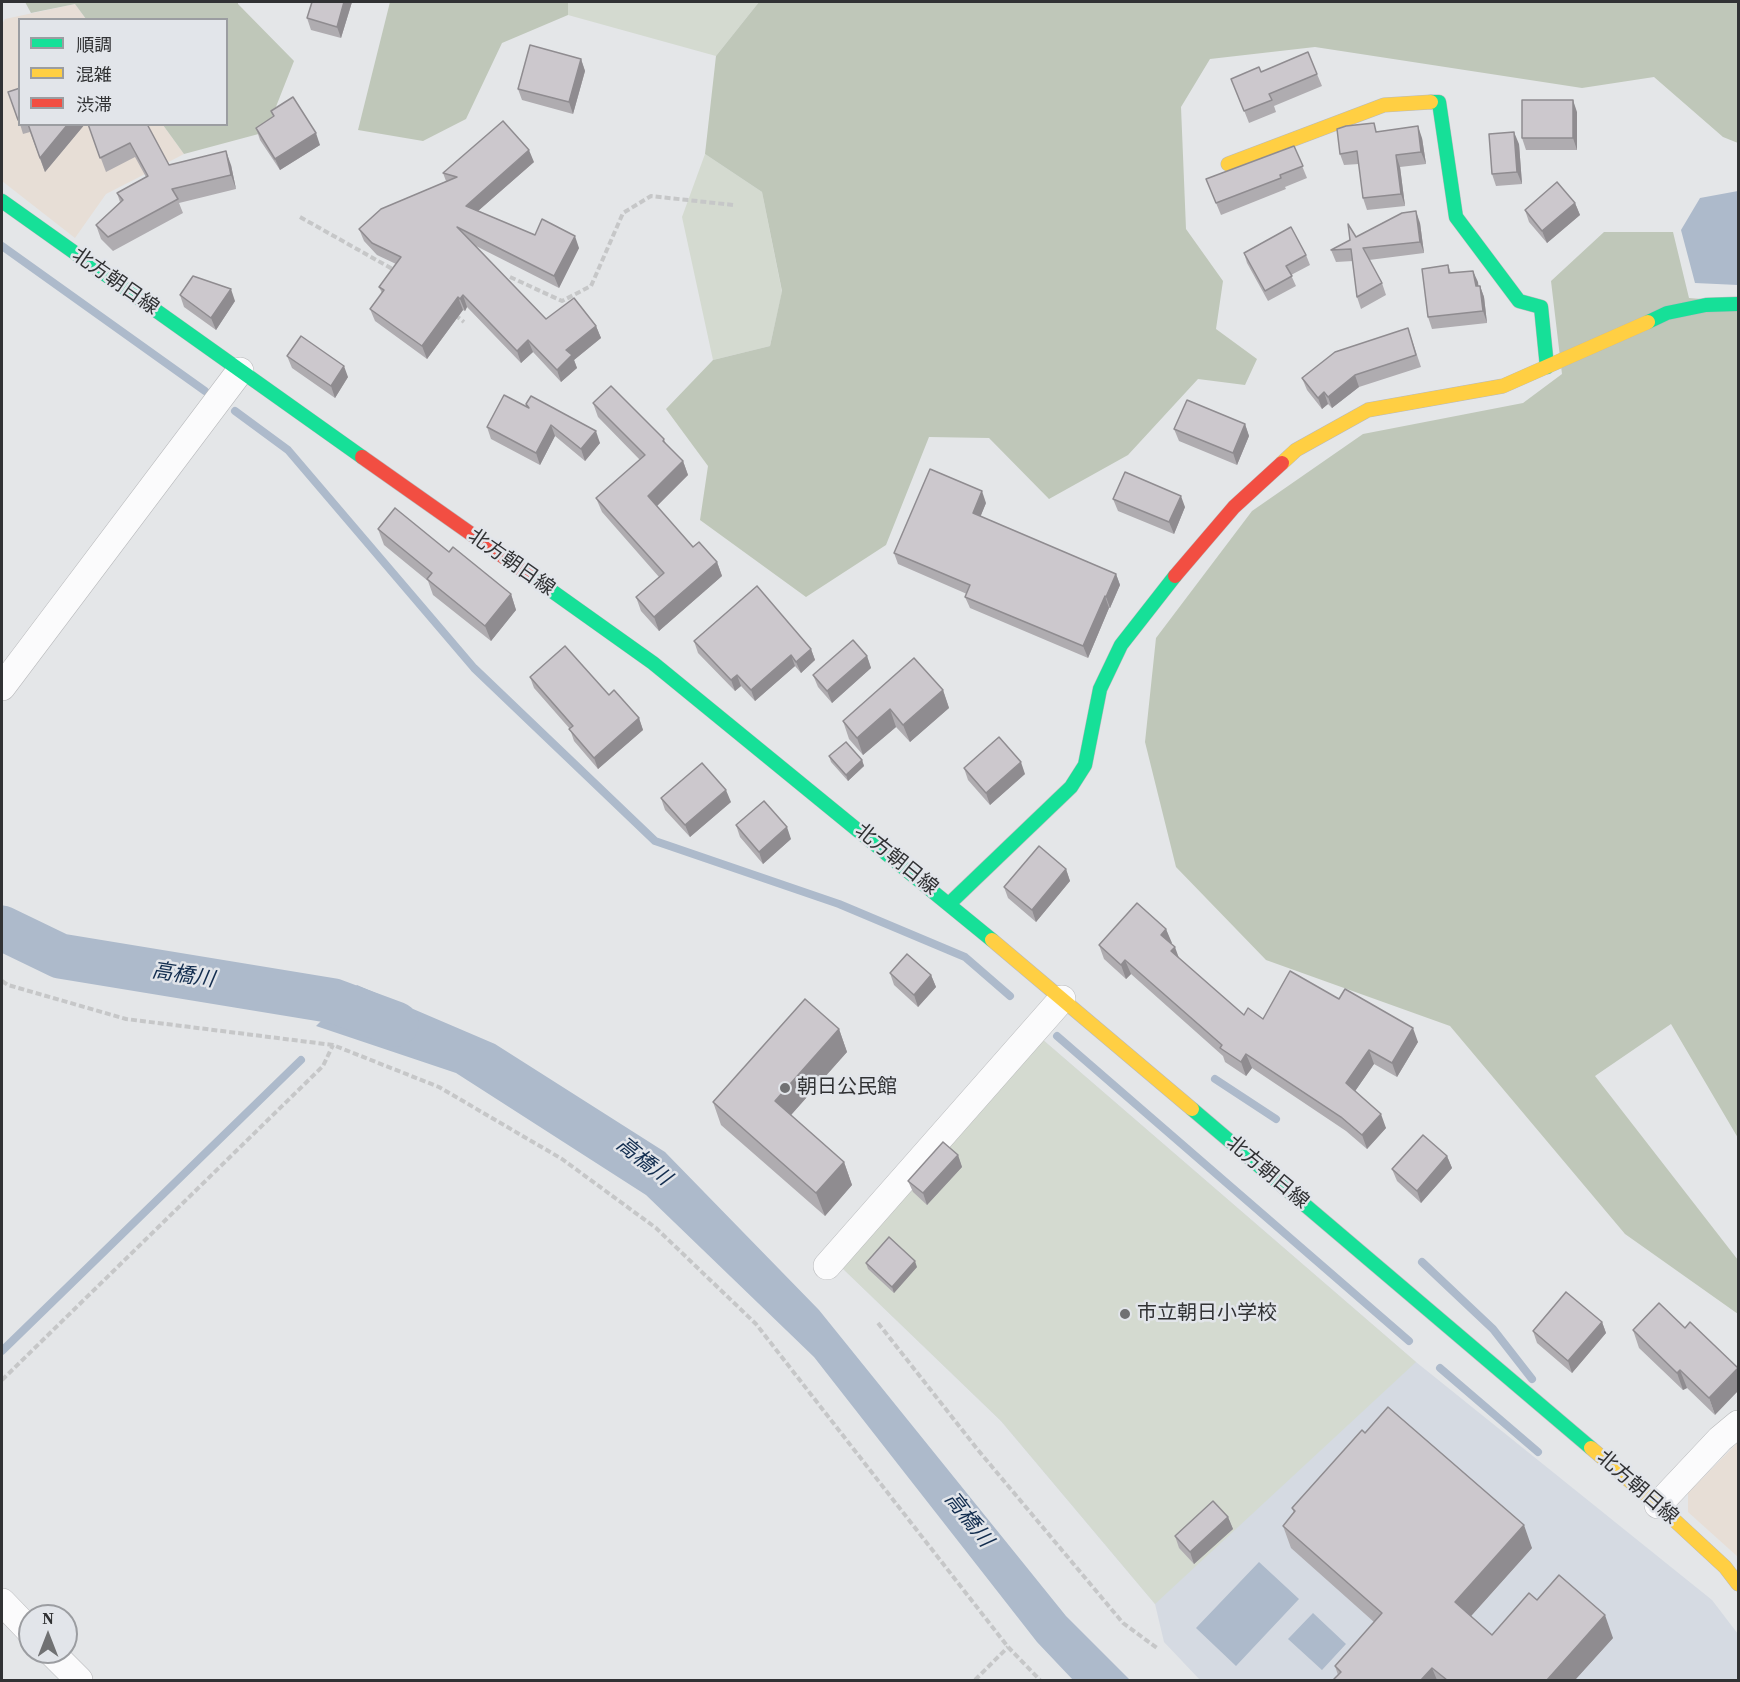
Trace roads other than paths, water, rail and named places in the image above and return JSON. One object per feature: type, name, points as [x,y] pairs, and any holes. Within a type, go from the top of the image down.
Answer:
[{"type":"main road","points":[[1228,164],[1384,105],[1439,102],[1456,216],[1519,301],[1542,307],[1547,367]]},
{"type":"main road","name":"北方朝日線","points":[[2,201],[653,663],[1062,999],[1658,1505],[1725,1567],[1738,1584]]},
{"type":"main road","points":[[949,904],[1071,787],[1084,765],[1100,689],[1120,645],[1234,507],[1296,450],[1368,410],[1503,386],[1667,313],[1706,305],[1738,304]]},
{"type":"street","points":[[2,687],[240,371]]},
{"type":"street","points":[[827,1266],[1062,999]]},
{"type":"street","points":[[1658,1505],[1720,1439],[1738,1424]]},
{"type":"street","points":[[2,1602],[18,1619]]},
{"type":"street","points":[[63,1664],[79,1680]]},
{"type":"water","points":[[1738,191],[1738,285],[1695,283],[1681,230],[1700,198]]},
{"type":"water","points":[[357,985],[495,1044],[665,1152],[819,1310],[1066,1616],[1130,1680],[1073,1680],[1037,1642],[814,1357],[646,1195],[456,1073],[316,1026]]},
{"type":"water","points":[[1259,1562],[1299,1599],[1236,1666],[1196,1628]]},
{"type":"water","points":[[1313,1613],[1346,1644],[1322,1670],[1288,1639]]},
{"type":"waterway","points":[[2,246],[205,391]]},
{"type":"waterway","points":[[235,411],[288,450],[474,668],[655,841],[839,904],[965,957],[1010,996]]},
{"type":"waterway","name":"高橋川","points":[[2,928],[60,956],[334,1001],[396,1024]]},
{"type":"waterway","points":[[1057,1036],[1409,1341]]},
{"type":"waterway","points":[[2,1351],[301,1060]]},
{"type":"waterway","points":[[1215,1079],[1276,1119]]},
{"type":"waterway","points":[[1422,1262],[1493,1329],[1532,1379]]},
{"type":"waterway","points":[[1440,1368],[1538,1452]]},
{"type":"place","name":"朝日公民館","points":[[785,1088]]},
{"type":"place","name":"市立朝日小学校","points":[[1125,1314]]}]
